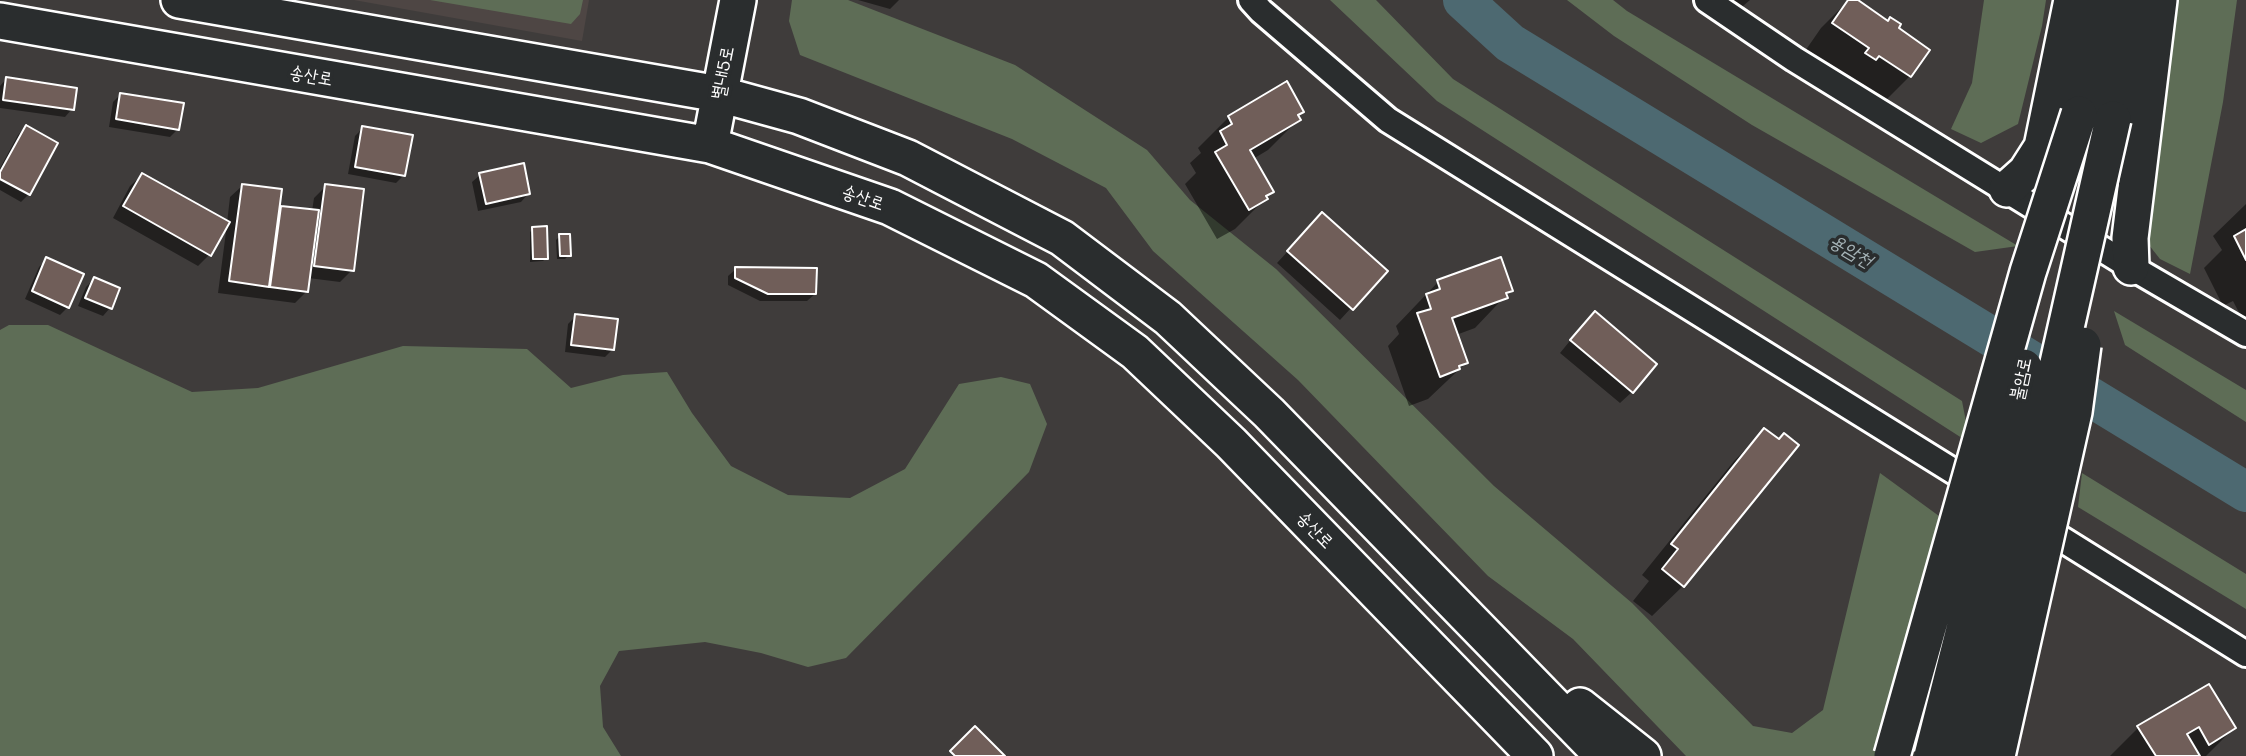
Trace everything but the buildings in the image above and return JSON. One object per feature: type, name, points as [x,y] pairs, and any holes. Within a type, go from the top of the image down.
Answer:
[{"type":"street","points":[[179,0],[719,94],[799,116],[908,158],[1062,238],[1168,317],[1269,413],[1603,756]]},
{"type":"street","name":"별내5로","points":[[710,145],[738,0]]},
{"type":"street","points":[[1251,0],[1388,120],[2246,654]]},
{"type":"street","points":[[1707,0],[1794,59],[2131,267],[2246,334]]},
{"type":"street","points":[[2007,189],[2026,172],[2042,147],[2072,0]]},
{"type":"street","name":"불암로","points":[[1964,756],[2014,558],[2096,116],[2102,0]]},
{"type":"street","name":"불암로","points":[[1932,756],[2096,116],[2133,0]]},
{"type":"street","points":[[2131,267],[2130,238],[2159,0]]},
{"type":"street","name":"송산로","points":[[0,21],[710,145],[890,207],[1036,280],[1135,352],[1231,443],[1535,756]]},
{"type":"street","points":[[1892,756],[2028,272],[2096,116]]},
{"type":"street","points":[[1997,756],[2074,412],[2096,116]]},
{"type":"street","points":[[1470,619],[1643,756]]},
{"type":"shaded area","points":[[354,0],[589,0],[582,41]]},
{"type":"green space","points":[[430,0],[583,0],[580,14],[571,24]]},
{"type":"green space","points":[[792,0],[848,0],[1015,65],[1147,150],[1190,200],[1276,269],[1494,486],[1632,603],[1753,726],[1792,733],[1823,710],[1880,473],[1939,516],[1875,756],[1686,756],[1573,639],[1488,576],[1298,380],[1153,251],[1106,188],[1012,139],[800,55],[789,21]]},
{"type":"green space","points":[[1330,0],[1376,0],[1453,79],[1962,401],[1968,432],[1965,440],[1437,101]]},
{"type":"green space","points":[[1567,0],[1613,0],[1627,11],[2018,246],[1975,252],[1752,125],[1614,36]]},
{"type":"green space","points":[[1984,0],[2046,0],[2018,124],[1981,143],[1951,129],[1972,83]]},
{"type":"green space","points":[[2171,0],[2237,0],[2223,102],[2190,274],[2160,259],[2145,240]]},
{"type":"green space","points":[[2114,311],[2246,390],[2246,422],[2125,345]]},
{"type":"green space","points":[[9,325],[48,325],[192,392],[258,388],[403,346],[527,349],[571,388],[623,375],[667,372],[692,413],[731,466],[788,495],[850,498],[905,469],[959,384],[1001,377],[1030,384],[1047,424],[1029,472],[846,658],[808,667],[761,653],[705,642],[619,651],[600,686],[603,727],[621,756],[0,756],[0,330]]},
{"type":"green space","points":[[2082,473],[2246,574],[2246,609],[2078,507]]},
{"type":"waterway","name":"용암천","points":[[1463,0],[1510,43],[2246,492]]}]
